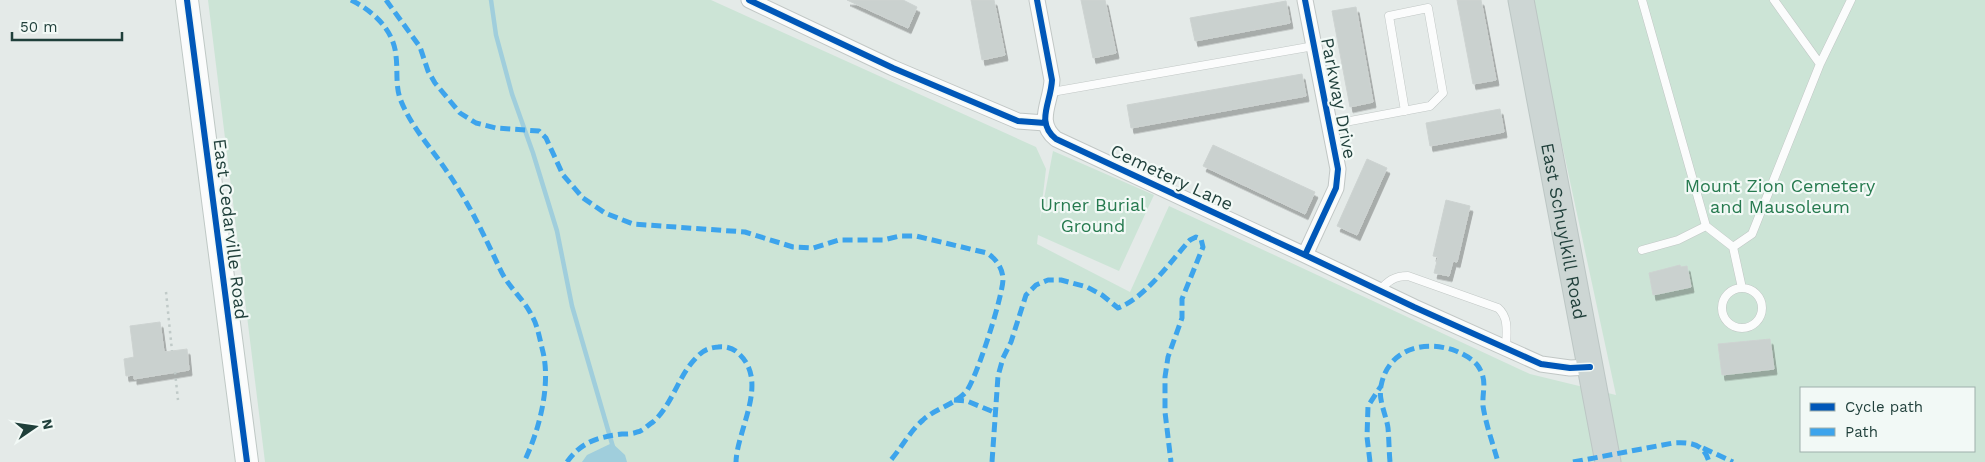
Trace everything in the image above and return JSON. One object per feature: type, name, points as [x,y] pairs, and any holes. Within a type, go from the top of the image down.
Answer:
[{"type":"main road","name":"East Schuylkill Road","points":[[1522,0],[1552,170],[1608,462]]},
{"type":"street","name":"East Cedarville Road","points":[[187,0],[247,462]]},
{"type":"street","points":[[749,0],[893,68],[1018,120],[1045,123],[1052,92],[1052,80],[1037,0]]},
{"type":"street","name":"Parkway Drive","points":[[1305,0],[1338,169],[1336,188],[1305,255]]},
{"type":"street","name":"Cemetery Lane","points":[[1045,123],[1049,133],[1056,139],[1506,349],[1549,366],[1570,368],[1590,366]]},
{"type":"lane","points":[[1642,0],[1706,226],[1733,247],[1742,288]]},
{"type":"lane","points":[[1774,0],[1820,64]]},
{"type":"lane","points":[[1733,247],[1752,234],[1820,64],[1850,0]]},
{"type":"lane","points":[[1329,125],[1405,111],[1430,106],[1443,93],[1428,8],[1388,16],[1405,111]]},
{"type":"lane","points":[[1052,92],[1314,46]]},
{"type":"lane","points":[[1642,250],[1678,240],[1706,226]]},
{"type":"lane","points":[[1379,291],[1390,280],[1398,276],[1408,276],[1498,308],[1504,313],[1506,322],[1506,349]]},
{"type":"lane","points":[[1742,288],[1756,295],[1762,307],[1754,324],[1742,328],[1735,327],[1725,319],[1722,306],[1727,294],[1732,290],[1742,288]]},
{"type":"path","points":[[166,292],[172,351]]},
{"type":"path","points":[[175,372],[178,400]]},
{"type":"green space","points":[[208,0],[711,0],[1036,147],[1046,169],[1040,220],[1053,151],[1154,195],[1119,271],[1038,235],[1037,244],[1130,292],[1169,206],[1530,374],[1616,395],[1531,0],[1985,0],[1985,462],[265,462]]},
{"type":"water","points":[[612,443],[625,455],[627,462],[582,462],[587,455]]},
{"type":"building","points":[[847,0],[903,0],[917,7],[908,28]]},
{"type":"building","points":[[971,0],[994,0],[1005,55],[982,60]]},
{"type":"building","points":[[1081,0],[1105,0],[1116,53],[1093,58]]},
{"type":"building","points":[[1457,0],[1481,0],[1496,80],[1473,84]]},
{"type":"building","points":[[1286,1],[1290,23],[1195,41],[1190,18]]},
{"type":"building","points":[[1356,7],[1373,102],[1350,107],[1332,11]]},
{"type":"building","points":[[1302,74],[1306,96],[1131,128],[1127,105]]},
{"type":"building","points":[[1500,109],[1504,132],[1430,146],[1426,123]]},
{"type":"building","points":[[1213,145],[1315,192],[1305,214],[1203,166]]},
{"type":"building","points":[[1367,159],[1387,168],[1357,235],[1337,226]]},
{"type":"building","points":[[1446,200],[1470,206],[1457,262],[1453,261],[1449,276],[1434,273],[1438,257],[1433,256]]},
{"type":"building","points":[[1680,265],[1681,267],[1687,266],[1691,287],[1653,295],[1649,273]]},
{"type":"building","points":[[160,322],[164,352],[187,349],[189,370],[134,379],[134,375],[126,376],[124,359],[134,357],[130,326]]},
{"type":"building","points":[[1770,339],[1774,369],[1722,375],[1718,344]]},
{"type":"waterway","points":[[491,0],[496,35],[512,94],[533,153],[557,231],[572,306],[613,447]]},
{"type":"marked path","points":[[351,0],[367,10],[387,30],[394,47],[397,62],[398,90],[406,111],[416,129],[463,196],[503,275],[525,304],[536,324],[543,352],[546,379],[539,423],[524,462]]},
{"type":"marked path","points":[[386,0],[420,47],[428,71],[435,83],[460,113],[476,123],[496,128],[539,131],[546,138],[563,175],[583,198],[605,213],[633,224],[745,232],[793,247],[813,248],[839,240],[883,240],[900,236],[916,236],[987,253],[993,258],[1001,270],[1003,278],[1002,287],[988,338],[970,386],[960,397],[923,420],[889,462]]},
{"type":"marked path","points":[[992,462],[998,376],[1026,295],[1036,285],[1048,280],[1061,280],[1087,287],[1102,295],[1118,308],[1148,288],[1190,240],[1196,237],[1201,239],[1203,247],[1182,299],[1182,318],[1168,357],[1165,377],[1165,412],[1171,462]]},
{"type":"marked path","points":[[1390,462],[1388,428],[1380,391],[1385,373],[1391,363],[1409,350],[1432,346],[1465,355],[1481,371],[1484,381],[1484,413],[1498,462]]},
{"type":"marked path","points":[[567,462],[584,445],[605,437],[634,433],[653,422],[665,408],[689,366],[702,352],[714,347],[726,347],[738,353],[747,364],[751,377],[752,391],[736,462]]},
{"type":"marked path","points":[[1370,462],[1367,437],[1368,406],[1381,386]]},
{"type":"marked path","points":[[954,400],[967,401],[996,413]]},
{"type":"marked path","points":[[1573,462],[1673,443],[1691,444],[1700,447],[1709,462]]},
{"type":"marked path","points":[[1703,448],[1733,462]]},
{"type":"cycle path","points":[[187,0],[247,462]]},
{"type":"cycle path","points":[[749,0],[893,68],[1018,121],[1045,123]]},
{"type":"cycle path","points":[[1037,0],[1052,80],[1045,119],[1046,126],[1056,139],[1414,307],[1541,364],[1570,368],[1590,367]]},
{"type":"cycle path","points":[[1305,0],[1338,169],[1336,188],[1305,255]]},
{"type":"park label","name":"Mount Zion Cemetery and Mausoleum","points":[[1780,195]]},
{"type":"park label","name":"Urner Burial Ground","points":[[1093,214]]}]
